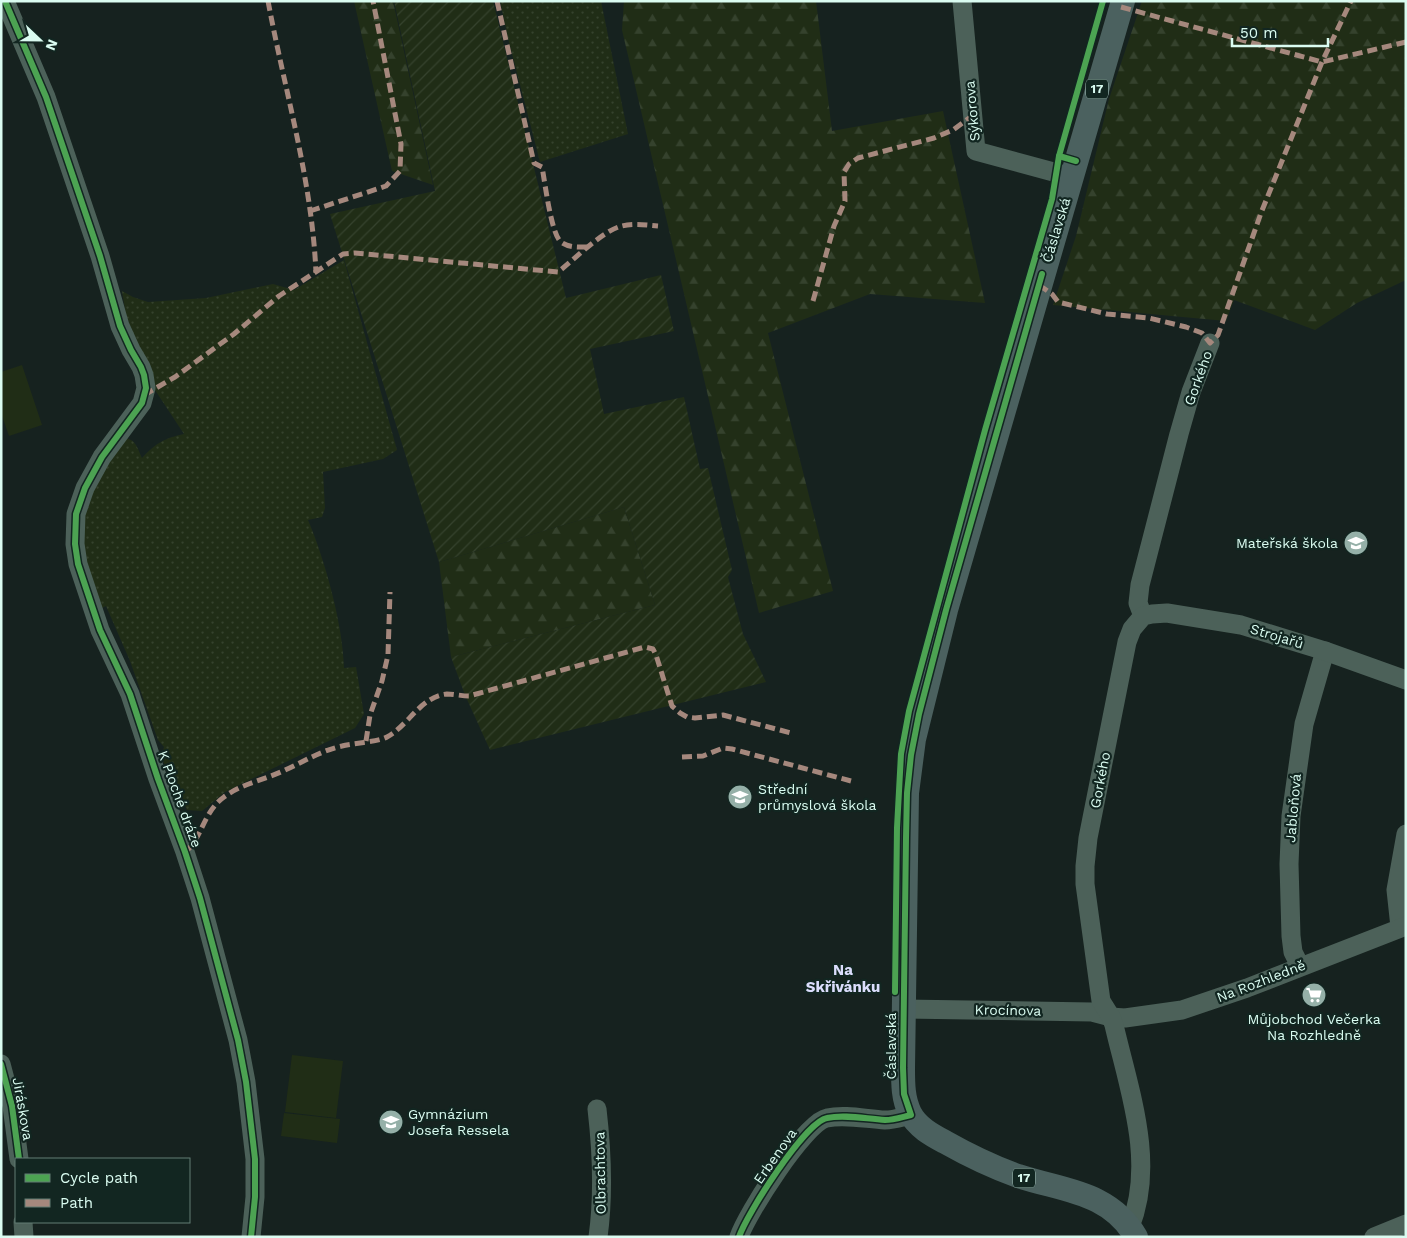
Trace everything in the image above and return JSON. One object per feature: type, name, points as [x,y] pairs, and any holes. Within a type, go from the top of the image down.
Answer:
[{"type":"main road","name":"Čáslavská","points":[[1123,1],[946,610],[914,739],[907,793],[903,1082],[905,1099],[911,1115],[926,1131],[973,1157],[1018,1176],[1080,1193],[1100,1201],[1117,1213],[1133,1232]]},
{"type":"street","name":"K Ploché dráze","points":[[5,1],[46,96],[100,256],[120,326],[144,375],[144,395],[136,412],[102,457],[85,488],[76,514],[75,544],[80,572],[100,630],[130,694],[158,779],[186,852],[238,1040],[246,1082],[255,1160],[255,1197],[251,1237]]},
{"type":"street","name":"Sýkorova","points":[[962,1],[976,151],[1072,177]]},
{"type":"street","name":"Gorkého","points":[[1133,1232],[1140,1181],[1140,1147],[1136,1122],[1111,1017],[1101,1001],[1085,884],[1085,866],[1092,820],[1127,642],[1132,628],[1143,616],[1138,604],[1140,585],[1181,425],[1191,392],[1210,343]]},
{"type":"street","name":"Strojařů","points":[[1143,616],[1167,613],[1216,620],[1275,634],[1406,680]]},
{"type":"street","name":"Jabloňová","points":[[1300,966],[1293,952],[1290,936],[1289,864],[1291,816],[1304,724],[1325,651]]},
{"type":"street","points":[[1403,927],[1396,890],[1406,834]]},
{"type":"street","name":"Na Rozhledně","points":[[1111,1017],[1132,1018],[1182,1010],[1247,988],[1403,927]]},
{"type":"street","name":"Krocínova","points":[[904,1008],[1092,1012],[1111,1017]]},
{"type":"street","name":"Jiráskova","points":[[1,1064],[12,1106],[19,1158]]},
{"type":"street","name":"Olbrachtova","points":[[597,1109],[601,1147],[602,1189],[598,1237]]},
{"type":"street","name":"Erbenova","points":[[739,1237],[745,1223],[786,1158],[814,1124],[826,1118],[886,1120],[911,1115]]},
{"type":"street","points":[[23,1223],[24,1237]]},
{"type":"street","points":[[1374,1237],[1406,1224]]},
{"type":"green space","points":[[354,1],[393,1],[433,185],[392,171]]},
{"type":"green space","points":[[394,1],[493,1],[566,298],[661,275],[674,331],[590,349],[604,414],[684,397],[700,469],[708,468],[732,570],[728,577],[743,634],[766,682],[490,750],[465,695],[451,657],[655,605],[624,507],[439,562],[330,214],[435,191]]},
{"type":"green space","points":[[500,1],[601,1],[628,134],[540,162]]},
{"type":"green space","points":[[624,1],[816,1],[832,131],[943,111],[985,303],[870,294],[768,333],[833,591],[759,613],[622,30]]},
{"type":"green space","points":[[1142,1],[1406,1],[1406,280],[1357,303],[1315,330],[1234,300],[1226,321],[1053,305],[1076,236],[1109,99]]},
{"type":"green space","points":[[344,260],[397,450],[383,459],[323,472],[325,508],[322,517],[308,520],[321,554],[337,613],[344,668],[356,667],[364,714],[355,728],[225,792],[202,811],[187,810],[161,757],[164,747],[158,740],[130,661],[106,606],[102,608],[86,579],[82,511],[121,438],[132,441],[142,458],[161,442],[184,434],[151,384],[126,315],[122,291],[148,302],[206,298],[273,284],[294,290]]},
{"type":"green space","points":[[22,365],[42,425],[9,436],[1,413],[1,372]]},
{"type":"green space","points":[[624,507],[655,605],[451,657],[439,562]]},
{"type":"green space","points":[[292,1055],[343,1061],[336,1118],[285,1112]]},
{"type":"green space","points":[[284,1113],[340,1119],[337,1143],[281,1136]]},
{"type":"marked path","points":[[268,1],[304,170],[316,273]]},
{"type":"marked path","points":[[310,211],[386,186],[400,171],[401,144],[373,1]]},
{"type":"marked path","points":[[497,1],[534,163],[542,167],[554,229],[557,237],[564,244],[574,247],[588,247]]},
{"type":"marked path","points":[[1039,285],[1052,294],[1058,302],[1107,314],[1149,318],[1186,327],[1202,333],[1210,343],[1218,335],[1261,213],[1322,62],[1351,1]]},
{"type":"marked path","points":[[1121,7],[1322,62],[1406,42]]},
{"type":"marked path","points":[[813,301],[834,226],[845,201],[844,172],[849,164],[858,158],[934,138],[953,130],[972,116]]},
{"type":"marked path","points":[[144,395],[175,377],[234,334],[279,296],[343,254],[355,253],[558,272],[598,239],[614,229],[640,224],[658,226]]},
{"type":"marked path","points":[[366,741],[370,715],[382,681],[388,655],[390,592]]},
{"type":"marked path","points":[[185,852],[191,847],[211,810],[224,797],[245,785],[283,771],[326,751],[387,737],[402,726],[422,706],[438,696],[447,694],[469,696],[645,647],[653,649],[672,706],[680,713],[687,717],[695,718],[723,715],[791,733]]},
{"type":"marked path","points":[[682,757],[703,756],[723,748],[732,749],[851,781]]},
{"type":"cycle path","points":[[5,1],[46,97],[100,256],[120,326],[144,375],[146,388],[142,403],[102,457],[85,488],[76,514],[75,544],[78,564],[100,630],[130,694],[158,779],[185,852],[200,898],[238,1040],[246,1082],[255,1159],[255,1197],[251,1237]]},
{"type":"cycle path","points":[[1076,161],[1059,156],[1103,1]]},
{"type":"cycle path","points":[[895,992],[897,828],[901,754],[909,711],[985,430],[1052,199],[1059,156]]},
{"type":"cycle path","points":[[739,1237],[777,1171],[805,1135],[817,1123],[834,1117],[885,1120],[911,1115],[904,1094],[903,1068],[907,793],[911,755],[919,714],[946,610],[1042,274]]},
{"type":"cycle path","points":[[1,1064],[12,1106],[19,1158]]},
{"type":"place","name":"Mateřská škola","points":[[1356,543]]},
{"type":"place","name":"Střední průmyslová škola","points":[[740,797]]},
{"type":"place","name":"Můjobchod Večerka Na Rozhledně","points":[[1314,995]]},
{"type":"place","name":"Gymnázium Josefa Ressela","points":[[391,1122]]},
{"type":"district","name":"Na Skřivánku","points":[[843,978]]}]
